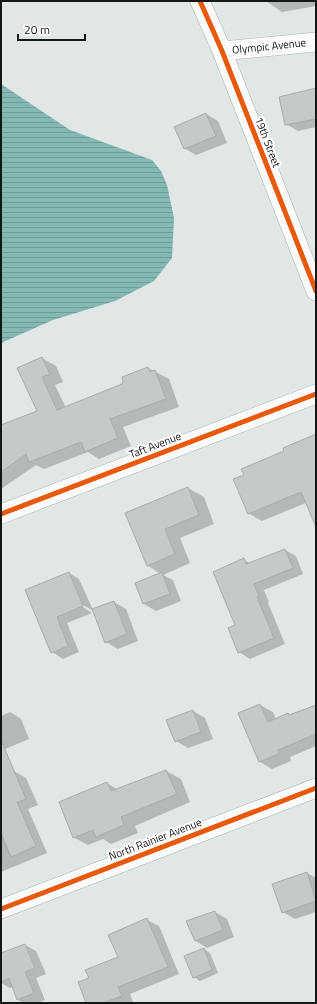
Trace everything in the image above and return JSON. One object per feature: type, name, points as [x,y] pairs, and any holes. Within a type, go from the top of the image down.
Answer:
[{"type":"street","name":"19th Street","points":[[200,1],[222,51],[316,290]]},
{"type":"street","name":"Olympic Avenue","points":[[222,51],[316,42]]},
{"type":"street","name":"Taft Avenue","points":[[1,514],[316,394]]},
{"type":"street","name":"North Rainier Avenue","points":[[1,909],[316,788]]},
{"type":"water","points":[[1,84],[70,130],[152,160],[161,171],[167,185],[174,218],[172,258],[154,281],[115,301],[53,320],[1,343]]},
{"type":"building","points":[[316,88],[316,119],[285,125],[279,97]]},
{"type":"building","points":[[206,113],[216,136],[184,149],[174,127]]},
{"type":"building","points":[[42,357],[50,374],[42,377],[57,410],[122,384],[122,377],[148,367],[150,372],[155,370],[166,399],[110,419],[118,438],[85,452],[81,442],[29,462],[26,454],[1,472],[1,425],[37,411],[17,368]]},
{"type":"building","points":[[316,434],[316,527],[301,492],[248,514],[233,479],[244,475],[241,469],[284,451],[283,448]]},
{"type":"building","points":[[188,487],[199,515],[165,529],[175,554],[147,566],[125,513]]},
{"type":"building","points":[[285,549],[293,568],[254,584],[259,596],[257,597],[274,638],[238,653],[228,628],[235,625],[213,572],[244,558],[246,564]]},
{"type":"building","points":[[69,572],[83,606],[57,617],[68,646],[51,653],[25,590]]},
{"type":"building","points":[[162,572],[170,594],[143,604],[135,583]]},
{"type":"building","points":[[114,601],[127,634],[105,643],[92,609]]},
{"type":"building","points":[[260,704],[268,722],[288,713],[289,715],[316,705],[316,734],[278,750],[279,754],[259,762],[238,713]]},
{"type":"building","points":[[193,710],[201,732],[175,742],[166,720]]},
{"type":"building","points":[[1,740],[26,799],[17,802],[36,846],[11,857],[1,833]]},
{"type":"building","points":[[166,770],[177,794],[121,817],[124,825],[96,837],[93,830],[73,838],[59,802],[107,782],[111,791]]},
{"type":"building","points":[[307,872],[316,901],[282,913],[272,884]]},
{"type":"building","points":[[215,911],[223,930],[195,941],[186,921]]},
{"type":"building","points":[[147,918],[168,967],[118,987],[122,996],[103,1003],[86,1003],[78,982],[89,978],[85,970],[118,957],[108,935]]},
{"type":"building","points":[[25,944],[35,968],[25,972],[34,993],[17,1000],[9,978],[1,982],[1,953]]},
{"type":"building","points":[[204,948],[212,970],[193,978],[184,956]]},
{"type":"cycle path","points":[[200,1],[222,51],[316,291]]},
{"type":"cycle path","points":[[1,514],[316,394]]},
{"type":"cycle path","points":[[1,909],[316,788]]}]
